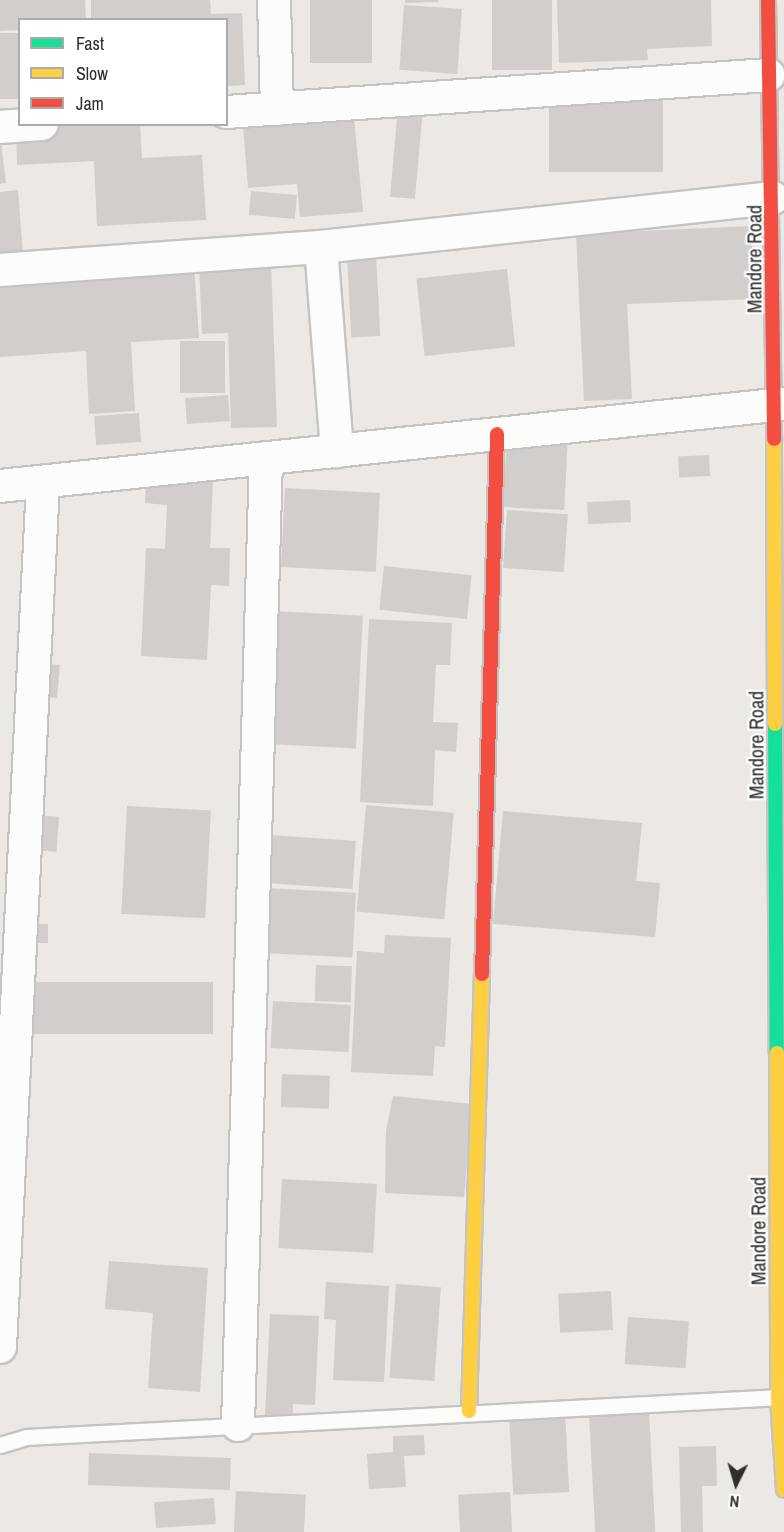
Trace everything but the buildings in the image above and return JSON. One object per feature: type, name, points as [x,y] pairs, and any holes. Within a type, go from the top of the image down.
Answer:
[{"type":"main road","name":"Mandore Road","points":[[768,0],[778,405],[781,1397],[784,1490]]},
{"type":"main road","points":[[469,1411],[497,434]]},
{"type":"street","points":[[274,0],[278,109]]},
{"type":"street","points":[[228,112],[769,75]]},
{"type":"street","points":[[0,127],[18,126]]},
{"type":"street","points":[[0,270],[321,247],[773,198]]},
{"type":"street","points":[[321,247],[337,451]]},
{"type":"street","points":[[0,486],[778,405]]},
{"type":"street","points":[[238,1425],[266,458]]},
{"type":"street","points":[[0,1347],[43,482]]},
{"type":"lane","points":[[0,1445],[26,1437],[469,1411],[781,1397]]},
{"type":"traffic: fast","points":[[775,724],[777,1053]]},
{"type":"traffic: slow","points":[[774,439],[775,724]]},
{"type":"traffic: slow","points":[[469,1411],[482,974]]},
{"type":"traffic: slow","points":[[777,1053],[778,1397],[784,1490]]},
{"type":"traffic: jam","points":[[768,0],[774,439]]},
{"type":"traffic: jam","points":[[482,974],[497,434]]}]
